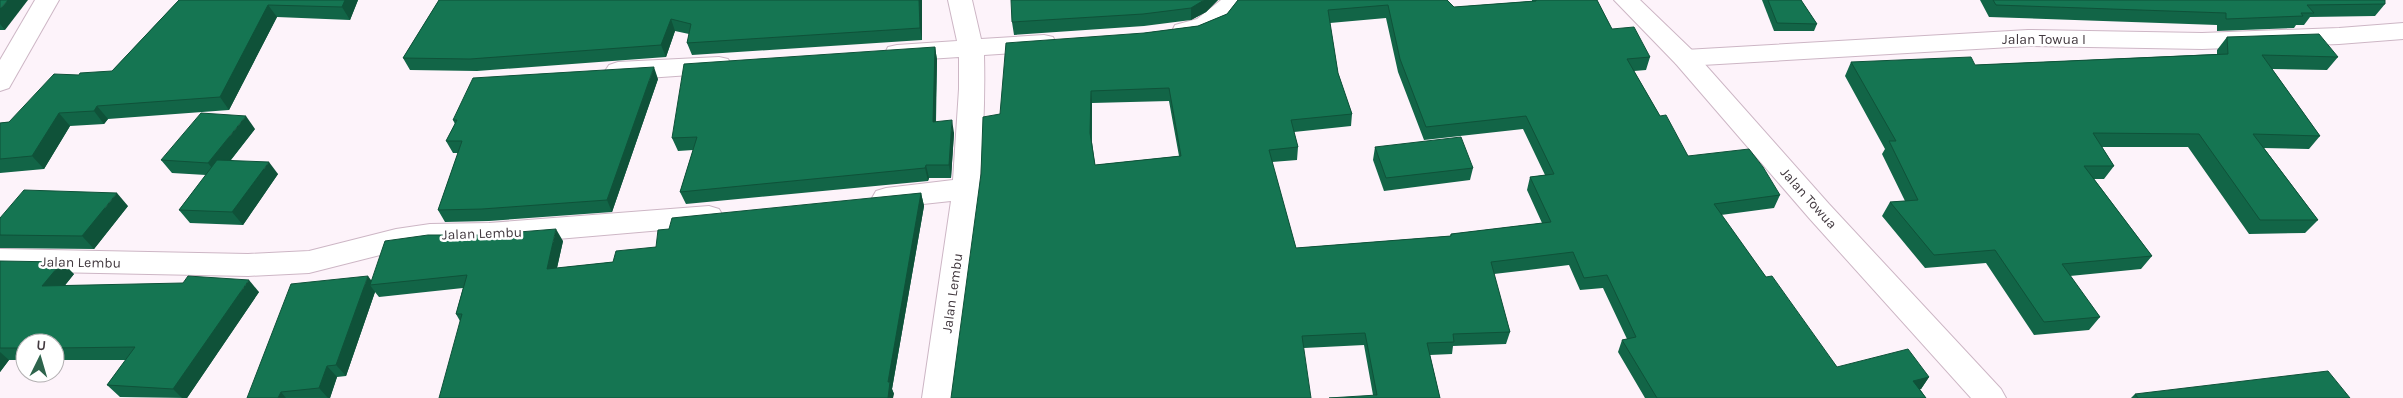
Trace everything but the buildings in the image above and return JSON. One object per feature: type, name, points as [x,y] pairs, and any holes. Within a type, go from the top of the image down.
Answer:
[{"type":"street","points":[[0,82],[46,0]]},
{"type":"street","name":"Jalan Lembu","points":[[938,398],[966,189],[972,89],[971,48],[960,0]]},
{"type":"street","points":[[1162,34],[1198,30],[1216,19],[1234,0]]},
{"type":"street","name":"Jalan Towua","points":[[1626,0],[1685,58],[1819,211],[1990,398]]},
{"type":"street","name":"Jalan Towua I","points":[[1685,58],[2028,38],[2202,41],[2339,36],[2403,31]]},
{"type":"street","points":[[873,54],[1067,41]]},
{"type":"street","points":[[599,73],[746,63]]},
{"type":"street","points":[[860,200],[966,189]]},
{"type":"street","name":"Jalan Lembu","points":[[0,260],[248,265],[309,262],[396,240],[430,235],[489,234],[735,214]]}]
